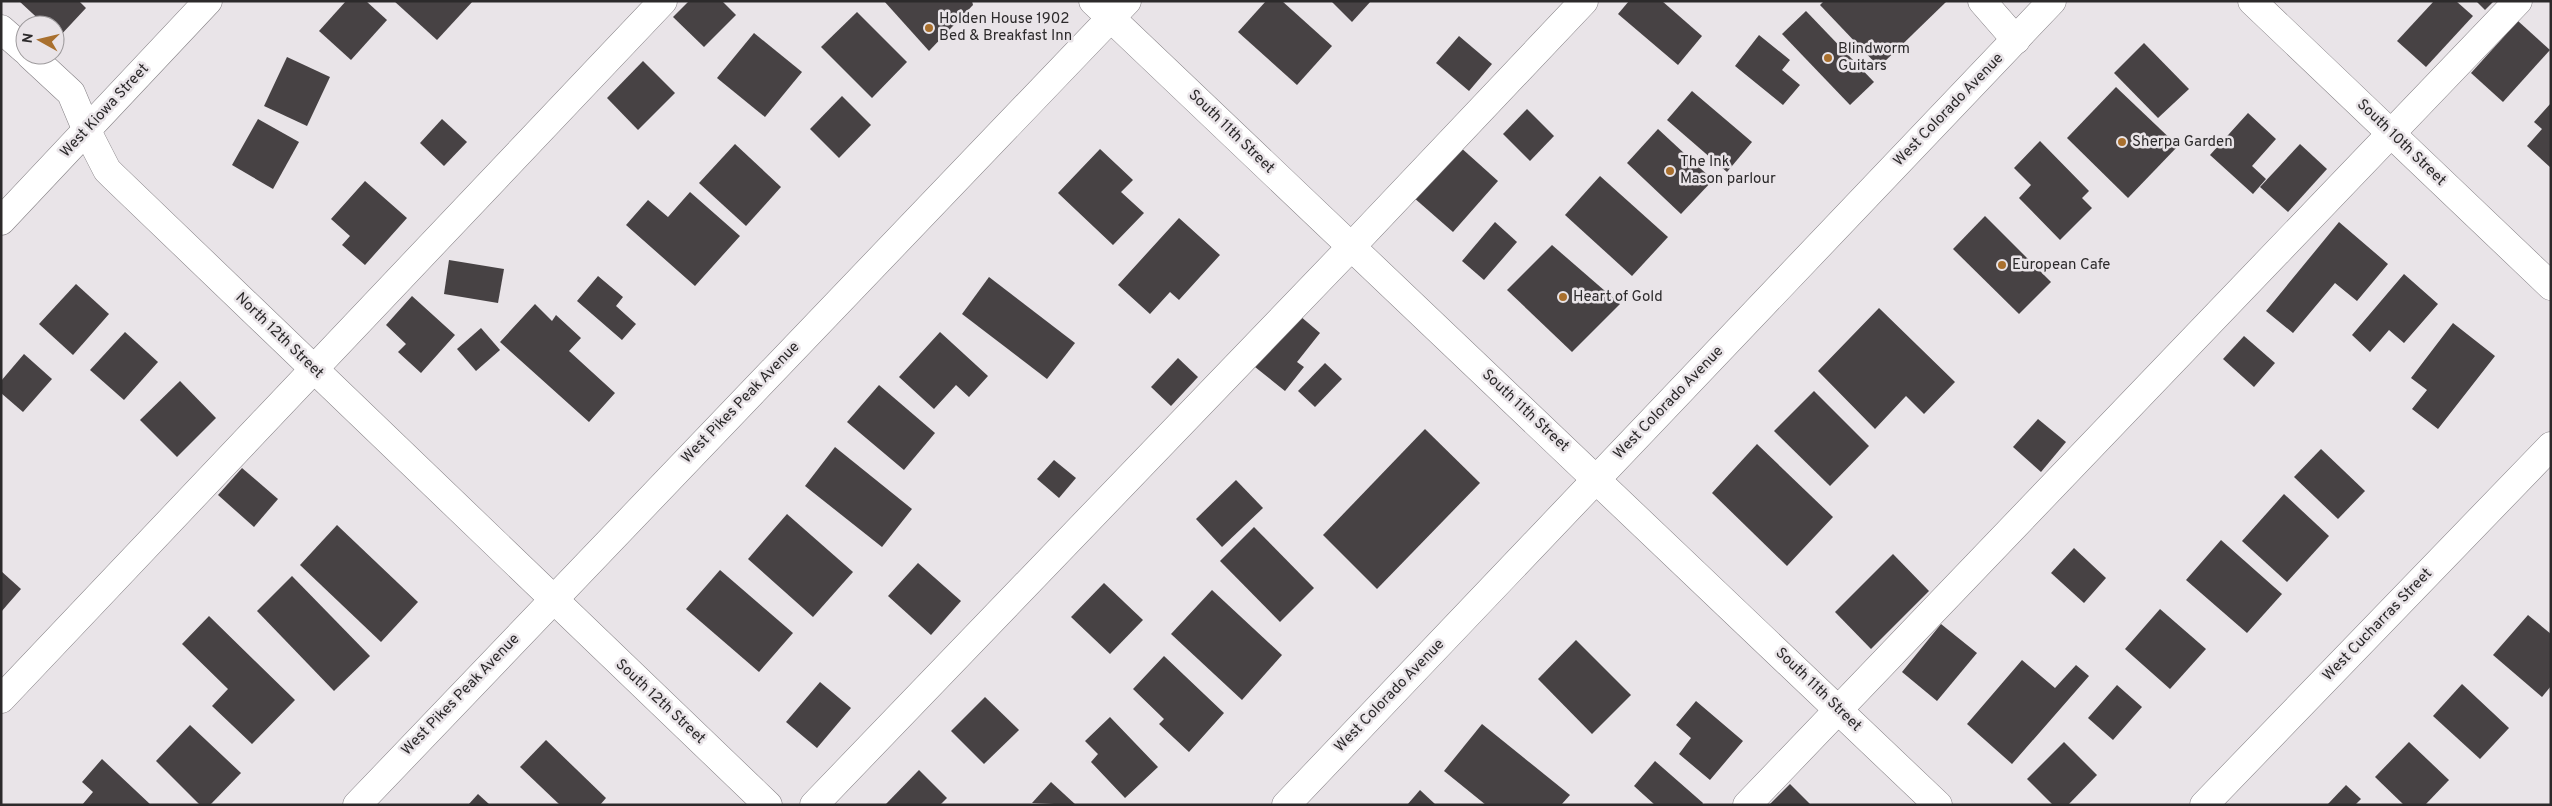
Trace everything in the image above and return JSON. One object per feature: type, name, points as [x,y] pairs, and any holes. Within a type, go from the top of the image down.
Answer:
[{"type":"street","name":"West Kiowa Street","points":[[1,221],[208,1]]},
{"type":"street","points":[[1,699],[662,1]]},
{"type":"street","points":[[814,805],[1351,248],[1584,1]]},
{"type":"street","points":[[1982,1],[2016,40]]},
{"type":"street","name":"West Colorado Avenue","points":[[1286,805],[2052,1]]},
{"type":"street","name":"South 10th Street","points":[[2252,1],[2551,286]]},
{"type":"street","points":[[1747,805],[1837,708],[2518,1]]},
{"type":"street","name":"South 11th Street","points":[[1110,7],[1351,248],[1597,479],[1938,805]]},
{"type":"street","name":"West Pikes Peak Avenue","points":[[357,805],[1110,7]]},
{"type":"street","points":[[1,29],[15,41]]},
{"type":"street","name":"North 12th Street","points":[[41,65],[71,92],[87,131],[107,170],[552,600]]},
{"type":"street","name":"West Cucharras Street","points":[[2204,805],[2551,446]]},
{"type":"street","name":"South 12th Street","points":[[552,600],[768,805]]},
{"type":"building","points":[[19,1],[79,1],[86,8],[65,30],[65,15],[34,15]]},
{"type":"building","points":[[346,1],[366,1],[387,20],[351,60],[319,31]]},
{"type":"building","points":[[394,1],[473,1],[437,40]]},
{"type":"building","points":[[689,1],[722,1],[736,15],[704,47],[673,17]]},
{"type":"building","name":"Holden House 1902 Bed & Breakfast Inn","points":[[884,1],[972,1],[973,5],[929,51]]},
{"type":"building","points":[[1266,1],[1282,1],[1332,46],[1297,85],[1238,32]]},
{"type":"building","points":[[1331,1],[1371,1],[1352,22]]},
{"type":"building","points":[[1629,1],[1662,1],[1702,36],[1678,65],[1618,14]]},
{"type":"building","points":[[1824,1],[1947,1],[1879,67],[1820,5]]},
{"type":"building","points":[[2434,1],[2456,1],[2473,16],[2426,67],[2397,41]]},
{"type":"building","points":[[2476,1],[2494,1],[2485,10]]},
{"type":"building","name":"Blindworm Guitars","points":[[1806,11],[1874,82],[1850,105],[1782,34]]},
{"type":"building","points":[[857,12],[907,62],[872,98],[821,47]]},
{"type":"building","points":[[2518,21],[2550,50],[2503,102],[2471,73]]},
{"type":"building","points":[[754,33],[802,72],[765,117],[717,78]]},
{"type":"building","points":[[1759,35],[1790,60],[1782,70],[1800,85],[1783,105],[1735,66]]},
{"type":"building","points":[[1459,36],[1492,64],[1469,91],[1436,63]]},
{"type":"building","points":[[2144,43],[2189,89],[2158,118],[2114,73]]},
{"type":"building","points":[[287,57],[330,77],[307,126],[264,106]]},
{"type":"building","points":[[643,61],[675,93],[638,130],[607,98]]},
{"type":"building","name":"Sherpa Garden","points":[[2116,87],[2178,146],[2128,198],[2067,138]]},
{"type":"building","points":[[1692,91],[1752,142],[1727,172],[1667,120]]},
{"type":"building","points":[[842,96],[871,125],[839,158],[810,129]]},
{"type":"building","points":[[2551,103],[2551,168],[2527,146],[2542,129],[2534,122]]},
{"type":"building","points":[[1527,109],[1554,136],[1530,161],[1503,134]]},
{"type":"building","points":[[2248,113],[2276,139],[2252,166],[2266,179],[2253,194],[2210,155]]},
{"type":"building","points":[[258,119],[299,142],[273,189],[232,165]]},
{"type":"building","points":[[442,119],[467,142],[444,166],[420,143]]},
{"type":"building","name":"The Ink Mason parlour","points":[[1658,129],[1713,180],[1681,214],[1627,163]]},
{"type":"building","points":[[2040,141],[2089,191],[2082,198],[2092,208],[2060,240],[2019,198],[2031,185],[2014,168]]},
{"type":"building","points":[[735,144],[781,187],[746,226],[699,183]]},
{"type":"building","points":[[2300,144],[2327,169],[2288,212],[2260,187]]},
{"type":"building","points":[[1459,146],[1498,181],[1453,232],[1413,197]]},
{"type":"building","points":[[1100,149],[1133,180],[1121,192],[1144,213],[1113,245],[1058,193]]},
{"type":"building","points":[[1600,176],[1668,237],[1632,276],[1565,215]]},
{"type":"building","points":[[365,181],[407,218],[365,265],[342,245],[350,236],[331,219]]},
{"type":"building","points":[[690,192],[740,236],[695,286],[626,225],[648,200],[668,217]]},
{"type":"building","name":"European Cafe","points":[[1985,216],[2051,282],[2019,314],[1953,249]]},
{"type":"building","points":[[1179,218],[1220,255],[1179,300],[1170,292],[1150,314],[1118,285]]},
{"type":"building","points":[[1495,222],[1517,242],[1484,280],[1462,261]]},
{"type":"building","points":[[2339,222],[2388,264],[2357,301],[2335,283],[2293,333],[2266,311]]},
{"type":"building","name":"Heart of Gold","points":[[1552,245],[1620,304],[1572,352],[1507,290]]},
{"type":"building","points":[[449,260],[504,269],[498,303],[444,294]]},
{"type":"building","points":[[2404,274],[2438,304],[2404,343],[2389,330],[2370,352],[2352,335]]},
{"type":"building","points":[[598,276],[623,297],[616,306],[636,324],[622,340],[577,301]]},
{"type":"building","points":[[989,277],[1075,343],[1047,379],[962,314]]},
{"type":"building","points":[[76,284],[109,314],[73,355],[39,324]]},
{"type":"building","points":[[412,296],[455,335],[421,373],[398,352],[406,344],[386,325]]},
{"type":"building","points":[[535,304],[552,321],[556,315],[581,338],[569,351],[615,393],[589,422],[500,342]]},
{"type":"building","points":[[1879,308],[1955,382],[1924,414],[1906,396],[1875,429],[1818,371]]},
{"type":"building","points":[[1293,310],[1320,333],[1297,362],[1304,367],[1285,391],[1250,363]]},
{"type":"building","points":[[2453,323],[2495,356],[2438,429],[2412,409],[2427,390],[2411,378]]},
{"type":"building","points":[[481,328],[500,350],[476,371],[457,349]]},
{"type":"building","points":[[125,332],[158,362],[124,400],[90,370]]},
{"type":"building","points":[[940,332],[988,376],[969,397],[956,385],[934,409],[899,377]]},
{"type":"building","points":[[2244,336],[2275,363],[2254,387],[2223,359]]},
{"type":"building","points":[[24,354],[52,379],[23,412],[1,393],[1,381]]},
{"type":"building","points":[[1178,358],[1198,377],[1171,406],[1151,387]]},
{"type":"building","points":[[1325,363],[1342,379],[1315,407],[1298,391]]},
{"type":"building","points":[[180,381],[216,418],[177,457],[140,420]]},
{"type":"building","points":[[879,385],[935,433],[904,470],[847,422]]},
{"type":"building","points":[[1814,391],[1869,446],[1830,486],[1774,431]]},
{"type":"building","points":[[2038,419],[2066,442],[2041,472],[2013,447]]},
{"type":"building","points":[[1425,429],[1480,483],[1377,589],[1323,535]]},
{"type":"building","points":[[1757,444],[1833,517],[1787,566],[1712,493]]},
{"type":"building","points":[[835,447],[912,509],[882,547],[805,486]]},
{"type":"building","points":[[2321,449],[2365,491],[2338,519],[2294,477]]},
{"type":"building","points":[[1054,460],[1076,478],[1059,498],[1037,479]]},
{"type":"building","points":[[242,468],[278,499],[254,527],[218,495]]},
{"type":"building","points":[[1236,480],[1263,508],[1222,547],[1196,519]]},
{"type":"building","points":[[2284,494],[2329,536],[2287,582],[2242,541]]},
{"type":"building","points":[[787,514],[853,572],[813,617],[748,559]]},
{"type":"building","points":[[337,525],[418,602],[381,642],[300,565]]},
{"type":"building","points":[[1254,527],[1314,588],[1280,622],[1220,561]]},
{"type":"building","points":[[2221,540],[2282,594],[2247,633],[2186,580]]},
{"type":"building","points":[[2074,548],[2106,578],[2084,603],[2051,573]]},
{"type":"building","points":[[1893,554],[1929,591],[1871,649],[1835,612]]},
{"type":"building","points":[[918,563],[961,601],[931,635],[888,596]]},
{"type":"building","points":[[720,570],[793,633],[759,672],[686,609]]},
{"type":"building","points":[[1,571],[21,589],[1,612]]},
{"type":"building","points":[[292,576],[370,656],[334,691],[257,611]]},
{"type":"building","points":[[1104,583],[1143,620],[1110,654],[1071,617]]},
{"type":"building","points":[[1212,590],[1282,655],[1242,700],[1171,634]]},
{"type":"building","points":[[2160,609],[2206,649],[2170,689],[2125,649]]},
{"type":"building","points":[[2528,615],[2551,634],[2551,686],[2542,697],[2493,655]]},
{"type":"building","points":[[209,616],[295,700],[252,744],[212,706],[228,689],[182,644]]},
{"type":"building","points":[[1941,624],[1977,653],[1937,701],[1902,672]]},
{"type":"building","points":[[1576,640],[1631,695],[1592,734],[1538,679]]},
{"type":"building","points":[[1164,656],[1224,713],[1189,752],[1159,724],[1164,719],[1133,689]]},
{"type":"building","points":[[2022,660],[2055,688],[2076,665],[2089,676],[2012,764],[1967,724]]},
{"type":"building","points":[[820,682],[851,708],[817,748],[786,722]]},
{"type":"building","points":[[2462,684],[2509,728],[2480,759],[2433,716]]},
{"type":"building","points":[[2117,685],[2142,707],[2113,740],[2088,718]]},
{"type":"building","points":[[985,697],[1019,730],[984,764],[951,731]]},
{"type":"building","points":[[1696,701],[1743,741],[1710,780],[1679,754],[1691,738],[1676,725]]},
{"type":"building","points":[[1110,717],[1158,767],[1125,798],[1091,762],[1098,754],[1085,741]]},
{"type":"building","points":[[1482,724],[1570,795],[1561,805],[1486,805],[1444,771]]},
{"type":"building","points":[[190,725],[241,773],[210,805],[200,805],[156,761]]},
{"type":"building","points":[[546,740],[606,798],[600,805],[560,805],[520,767]]},
{"type":"building","points":[[2064,742],[2097,775],[2068,805],[2053,805],[2027,779]]},
{"type":"building","points":[[2409,742],[2449,780],[2425,805],[2404,805],[2375,777]]},
{"type":"building","points":[[102,759],[151,805],[82,805],[93,792],[82,782]]},
{"type":"building","points":[[1655,761],[1703,803],[1702,805],[1655,805],[1634,786]]},
{"type":"building","points":[[919,770],[947,798],[940,805],[885,805]]},
{"type":"building","points":[[1051,782],[1076,805],[1032,803]]},
{"type":"building","points":[[1790,784],[1811,805],[1769,805]]},
{"type":"building","points":[[2346,785],[2361,799],[2355,805],[2327,805]]},
{"type":"building","points":[[1420,790],[1436,805],[1407,805]]},
{"type":"building","points":[[478,794],[490,805],[468,805]]},
{"type":"place","name":"Holden House 1902 Bed & Breakfast Inn","points":[[929,28]]},
{"type":"place","name":"Blindworm Guitars","points":[[1828,58]]},
{"type":"place","name":"Sherpa Garden","points":[[2122,142]]},
{"type":"place","name":"The Ink Mason parlour","points":[[1670,171]]},
{"type":"place","name":"European Cafe","points":[[2002,265]]},
{"type":"place","name":"Heart of Gold","points":[[1563,297]]}]
